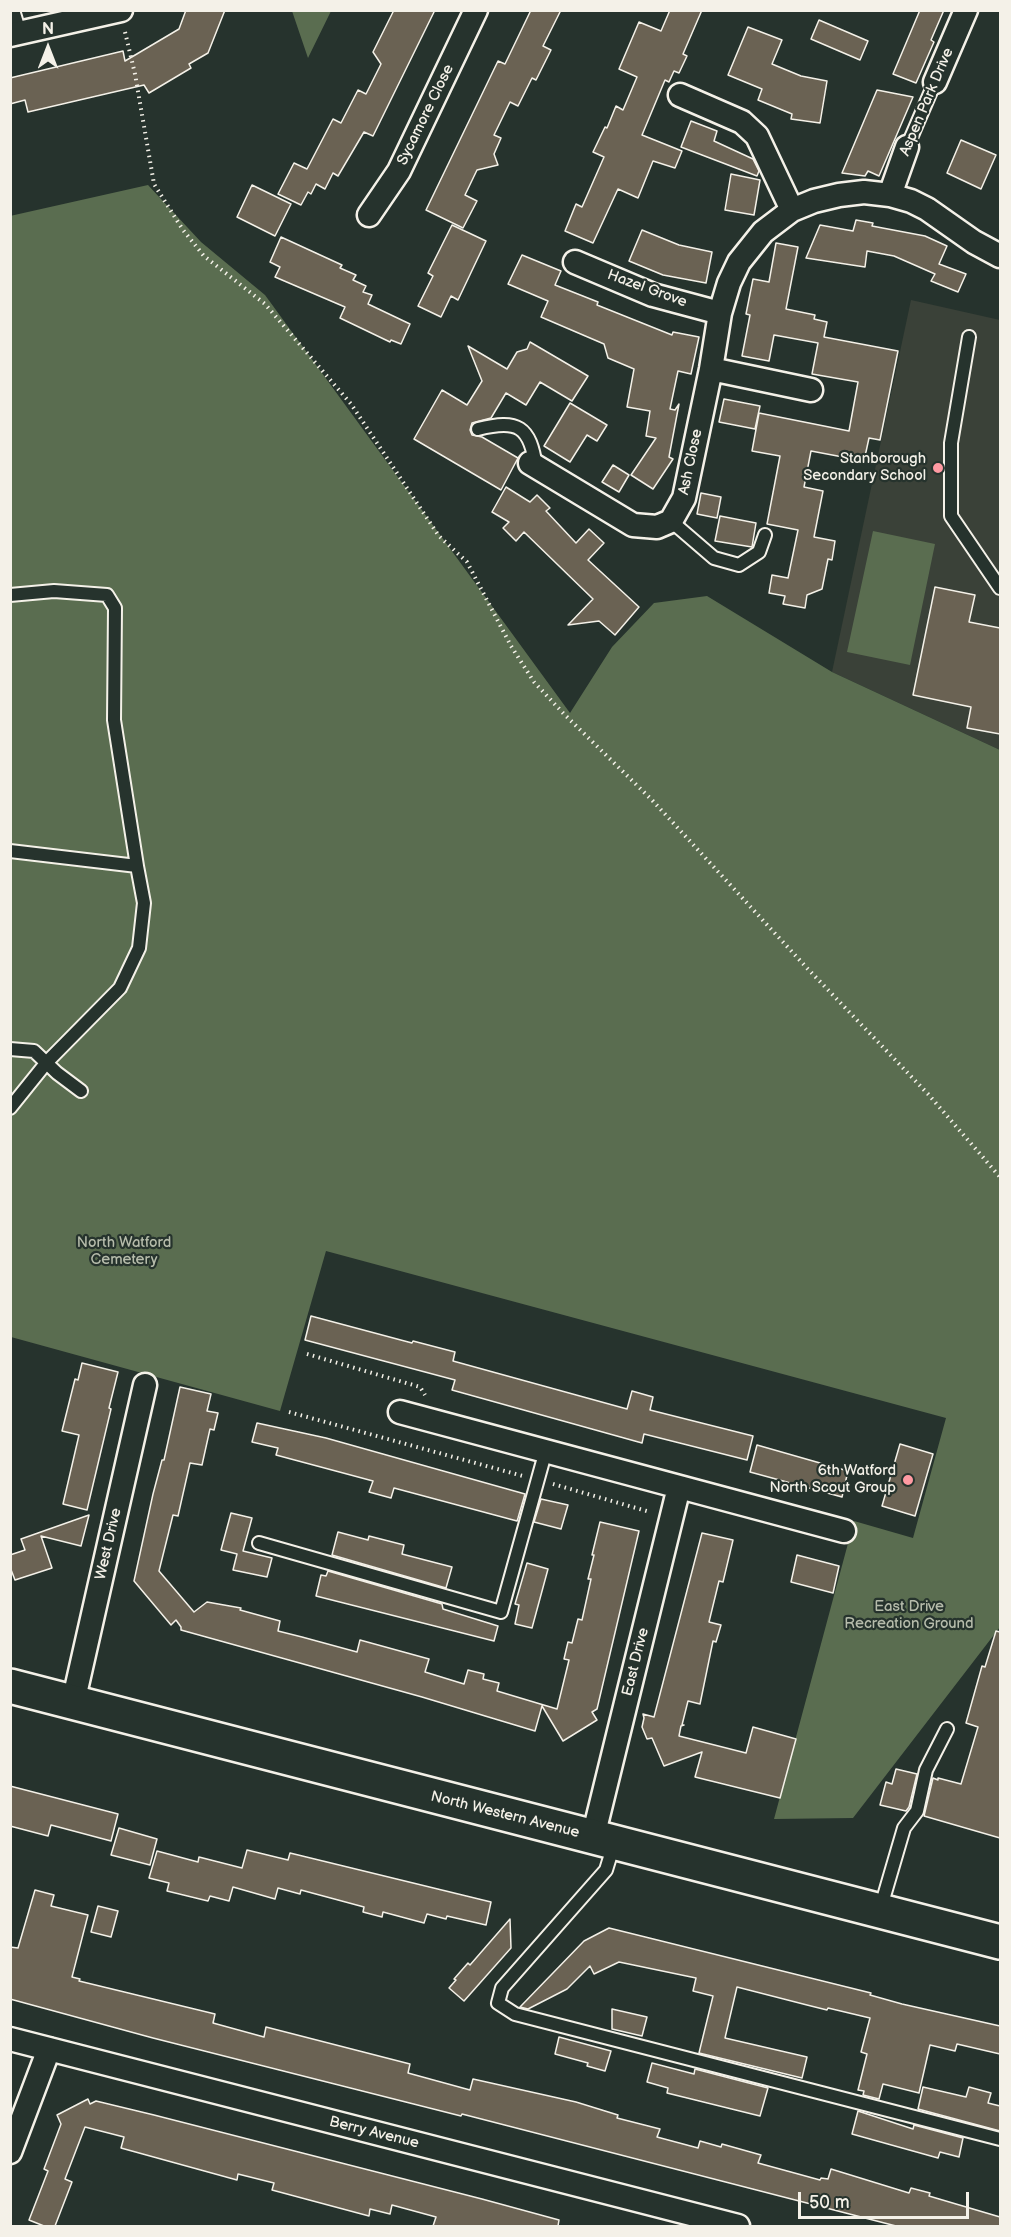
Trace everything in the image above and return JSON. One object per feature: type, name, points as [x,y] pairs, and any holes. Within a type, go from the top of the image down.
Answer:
[{"type":"highway","name":"North Western Avenue","points":[[10,1686],[1000,1942]]},
{"type":"street","name":"Sycamore Close","points":[[369,215],[399,171],[476,10]]},
{"type":"street","name":"Aspen Park Drive","points":[[935,82],[966,10]]},
{"type":"street","points":[[15,34],[121,11]]},
{"type":"street","points":[[680,94],[742,122],[757,136],[792,210]]},
{"type":"street","name":"Aspen Park Drive","points":[[890,195],[907,147]]},
{"type":"street","name":"Ash Close","points":[[671,521],[684,498],[711,369],[720,313],[739,262],[763,232],[792,210],[814,201],[864,192],[890,195],[927,209],[1000,256]]},
{"type":"street","name":"Hazel Grove","points":[[575,262],[653,295],[720,313]]},
{"type":"street","points":[[711,369],[811,390]]},
{"type":"street","points":[[533,465],[633,525],[657,527],[671,521]]},
{"type":"street","name":"West Drive","points":[[73,1703],[145,1385]]},
{"type":"street","points":[[400,1412],[844,1530]]},
{"type":"street","name":"East Drive","points":[[604,1840],[671,1518],[680,1487]]},
{"type":"street","name":"Berry Avenue","points":[[10,2039],[738,2226]]},
{"type":"street","points":[[10,2152],[49,2049]]},
{"type":"lane","points":[[13,10],[15,34]]},
{"type":"lane","name":"Aspen Park Drive","points":[[907,147],[935,82]]},
{"type":"lane","points":[[969,337],[951,443],[951,516],[1000,588]]},
{"type":"lane","points":[[478,429],[495,425],[512,426],[524,430],[530,438],[533,465]]},
{"type":"lane","points":[[671,521],[714,558],[739,565],[759,552],[765,535]]},
{"type":"lane","points":[[10,595],[54,591],[107,595],[115,608],[114,720],[144,903],[140,948],[120,988],[47,1062],[10,1108]]},
{"type":"lane","points":[[10,851],[137,866]]},
{"type":"lane","points":[[10,1049],[34,1051],[57,1073],[81,1091]]},
{"type":"lane","points":[[259,1544],[501,1612],[546,1450]]},
{"type":"lane","points":[[880,1911],[904,1828],[917,1811],[926,1770],[947,1729]]},
{"type":"lane","points":[[604,1840],[606,1870],[502,1988],[498,2003],[515,2014],[1000,2139]]},
{"type":"path","points":[[121,11],[135,74],[154,184],[183,230],[204,256],[265,304],[351,404],[439,536],[467,562],[534,682],[652,800],[806,967],[928,1094],[1000,1177]]},
{"type":"path","points":[[306,1354],[420,1387],[429,1402],[425,1419]]},
{"type":"path","points":[[290,1412],[671,1518]]},
{"type":"shaded area","name":"Stanborough Secondary School","points":[[911,300],[1000,320],[1000,750],[832,672]]},
{"type":"green space","points":[[292,11],[331,11],[308,58]]},
{"type":"green space","points":[[148,185],[201,242],[265,295],[570,713],[612,647],[654,603],[707,596],[832,672],[1000,750],[1000,1627],[853,1818],[774,1819],[854,1521],[913,1538],[946,1418],[326,1251],[280,1411],[11,1337],[10,216]]},
{"type":"green space","points":[[873,531],[935,544],[910,665],[847,652]]},
{"type":"building","points":[[186,10],[225,10],[208,53],[189,64],[191,68],[149,93],[144,85],[28,112],[25,100],[10,104],[10,78],[123,51],[125,61],[179,29]]},
{"type":"building","points":[[394,10],[435,10],[373,136],[364,132],[338,176],[333,173],[325,189],[316,184],[311,194],[308,192],[301,205],[278,194],[294,163],[307,169],[333,119],[341,123],[358,90],[366,94],[381,64],[373,52]]},
{"type":"building","points":[[531,10],[561,10],[543,46],[551,50],[536,80],[532,78],[518,106],[510,102],[494,135],[501,138],[494,154],[498,165],[477,170],[465,195],[477,201],[463,228],[426,210],[498,61],[505,64]]},
{"type":"building","points":[[670,10],[702,10],[683,54],[687,56],[679,73],[674,71],[669,82],[665,80],[642,135],[682,151],[675,168],[653,161],[638,198],[618,189],[593,243],[565,231],[576,204],[582,207],[604,157],[593,152],[616,106],[623,110],[637,77],[619,69],[639,22],[661,31]]},
{"type":"building","points":[[920,10],[944,10],[931,40],[934,42],[916,83],[893,74]]},
{"type":"building","points":[[819,20],[868,41],[860,60],[811,39]]},
{"type":"building","points":[[748,27],[782,40],[772,64],[801,76],[827,81],[820,123],[791,119],[792,114],[758,100],[762,89],[728,75]]},
{"type":"building","points":[[877,90],[913,97],[879,176],[868,171],[865,176],[842,173]]},
{"type":"building","points":[[691,121],[717,131],[714,141],[753,159],[759,171],[757,176],[681,147]]},
{"type":"building","points":[[961,140],[996,155],[981,189],[947,173]]},
{"type":"building","points":[[731,174],[760,180],[754,215],[725,210]]},
{"type":"building","points":[[252,185],[291,204],[275,236],[237,217]]},
{"type":"building","points":[[856,220],[873,223],[872,226],[925,236],[947,246],[939,264],[966,274],[958,292],[931,281],[935,274],[894,256],[867,251],[865,267],[806,258],[820,225],[853,231]]},
{"type":"building","points":[[452,225],[486,241],[458,300],[451,296],[441,317],[418,306],[433,276],[428,273]]},
{"type":"building","points":[[642,230],[679,245],[712,252],[706,283],[663,275],[629,261]]},
{"type":"building","points":[[281,237],[342,265],[340,268],[356,275],[353,280],[366,286],[363,292],[372,295],[368,304],[410,324],[401,344],[391,340],[390,342],[340,318],[345,307],[275,277],[280,267],[270,262]]},
{"type":"building","points":[[776,243],[798,247],[786,309],[815,315],[814,319],[827,322],[824,337],[898,351],[880,440],[869,438],[864,461],[811,451],[804,487],[823,491],[814,537],[835,541],[832,560],[828,559],[822,589],[807,595],[805,608],[783,604],[785,596],[769,593],[772,575],[788,578],[798,530],[767,524],[780,456],[752,451],[759,413],[849,431],[858,382],[812,374],[818,343],[774,335],[769,361],[742,356],[750,315],[746,314],[753,279],[769,282]]},
{"type":"building","points":[[522,255],[561,271],[555,285],[598,302],[597,305],[672,335],[673,332],[699,337],[691,374],[678,371],[670,409],[675,410],[679,404],[669,457],[673,459],[653,489],[631,475],[656,438],[646,436],[650,411],[627,407],[634,369],[608,358],[604,344],[541,317],[548,301],[508,284]]},
{"type":"building","points":[[530,342],[588,376],[572,401],[540,382],[526,405],[506,393],[491,418],[472,423],[470,430],[472,435],[482,437],[518,458],[501,490],[414,439],[442,390],[467,405],[482,381],[468,346],[507,369],[517,352],[527,349]]},
{"type":"building","points":[[724,399],[760,406],[755,429],[719,422]]},
{"type":"building","points":[[570,403],[607,425],[597,441],[587,435],[570,462],[544,446]]},
{"type":"building","points":[[613,465],[629,475],[619,492],[602,482]]},
{"type":"building","points":[[506,487],[530,502],[537,495],[550,508],[546,511],[576,543],[589,529],[604,543],[588,560],[639,607],[615,635],[599,621],[568,625],[593,599],[524,532],[516,541],[503,528],[509,522],[492,512]]},
{"type":"building","points":[[701,493],[721,497],[717,518],[697,514]]},
{"type":"building","points":[[720,516],[756,523],[752,547],[715,541]]},
{"type":"building","points":[[935,587],[975,595],[969,622],[1000,628],[1000,734],[967,728],[971,707],[913,695]]},
{"type":"building","points":[[311,1316],[455,1352],[453,1361],[627,1409],[632,1391],[653,1397],[650,1410],[753,1436],[747,1460],[644,1434],[642,1443],[452,1390],[455,1380],[305,1340]]},
{"type":"building","points":[[82,1363],[118,1372],[87,1510],[63,1504],[79,1435],[62,1431],[75,1379],[78,1380]]},
{"type":"building","points":[[180,1387],[211,1394],[207,1411],[218,1413],[214,1430],[210,1429],[202,1465],[190,1463],[178,1516],[173,1515],[159,1571],[194,1612],[207,1602],[241,1608],[240,1610],[280,1621],[278,1631],[357,1652],[360,1640],[429,1659],[425,1672],[464,1684],[468,1670],[484,1674],[483,1679],[499,1683],[497,1691],[557,1709],[569,1660],[564,1659],[568,1642],[572,1643],[578,1619],[582,1620],[591,1579],[588,1579],[594,1555],[592,1555],[600,1522],[639,1531],[597,1709],[592,1712],[597,1720],[563,1741],[542,1706],[535,1731],[181,1630],[176,1620],[171,1625],[134,1581]]},
{"type":"building","points":[[257,1423],[326,1438],[525,1494],[517,1521],[394,1488],[391,1498],[369,1492],[373,1481],[276,1455],[278,1448],[252,1442]]},
{"type":"building","name":"6th Watford North Scout Group","points":[[900,1444],[933,1454],[915,1516],[882,1506]]},
{"type":"building","points":[[757,1445],[848,1471],[842,1497],[750,1472]]},
{"type":"building","points":[[541,1499],[568,1505],[561,1529],[534,1522]]},
{"type":"building","points":[[231,1513],[252,1518],[243,1551],[272,1558],[267,1577],[233,1570],[237,1554],[221,1550]]},
{"type":"building","points":[[89,1515],[81,1546],[41,1536],[52,1568],[15,1580],[10,1567],[10,1555],[25,1550],[21,1539]]},
{"type":"building","points":[[338,1532],[368,1540],[369,1536],[404,1545],[402,1554],[452,1567],[446,1588],[332,1555]]},
{"type":"building","points":[[702,1533],[733,1540],[723,1582],[719,1581],[709,1622],[721,1625],[716,1642],[713,1641],[700,1704],[688,1701],[682,1725],[684,1725],[681,1726],[679,1736],[746,1753],[753,1727],[796,1739],[780,1798],[695,1777],[702,1752],[664,1766],[652,1738],[647,1739],[642,1727],[643,1714],[654,1717]]},
{"type":"building","points":[[797,1555],[839,1566],[833,1593],[791,1582]]},
{"type":"building","points":[[527,1563],[548,1569],[532,1628],[515,1624],[519,1605],[515,1604]]},
{"type":"building","points":[[328,1571],[442,1604],[443,1609],[498,1626],[494,1641],[316,1596],[321,1575],[326,1576]]},
{"type":"building","points":[[996,1631],[1000,1632],[1000,1838],[924,1816],[933,1778],[961,1784],[978,1727],[966,1723],[982,1666],[985,1667]]},
{"type":"building","points":[[896,1769],[917,1774],[906,1811],[880,1805],[886,1782],[892,1784]]},
{"type":"building","points":[[10,1786],[118,1814],[111,1841],[51,1825],[48,1836],[10,1826]]},
{"type":"building","points":[[119,1828],[157,1839],[150,1865],[111,1855]]},
{"type":"building","points":[[247,1850],[288,1860],[290,1853],[491,1902],[486,1925],[427,1914],[424,1923],[383,1912],[382,1917],[363,1912],[364,1907],[301,1890],[300,1894],[278,1888],[275,1899],[233,1887],[229,1901],[210,1896],[208,1901],[167,1891],[169,1883],[149,1878],[157,1851],[198,1862],[199,1857],[242,1868]]},
{"type":"building","points":[[35,1890],[54,1895],[51,1906],[88,1915],[72,1977],[80,1979],[79,1981],[215,2014],[213,2023],[264,2037],[266,2027],[410,2064],[408,2073],[470,2090],[473,2079],[576,2102],[618,2115],[617,2118],[660,2129],[657,2137],[698,2148],[700,2141],[721,2147],[722,2144],[761,2155],[758,2163],[820,2180],[821,2178],[828,2179],[831,2169],[909,2193],[911,2188],[930,2193],[929,2196],[1000,2217],[1000,2226],[896,2226],[462,2114],[461,2116],[153,2038],[10,1999],[10,1947],[18,1948]]},
{"type":"building","points":[[98,1906],[118,1911],[111,1937],[91,1932]]},
{"type":"building","points":[[510,1919],[511,1948],[464,2001],[449,1988],[456,1980],[454,1979],[468,1963],[470,1965]]},
{"type":"building","points":[[609,1928],[871,1993],[870,1995],[902,2004],[1000,2026],[1000,2054],[957,2044],[955,2051],[930,2045],[919,2093],[883,2084],[879,2099],[863,2095],[864,2091],[858,2090],[867,2054],[861,2052],[870,2018],[828,2008],[827,2010],[737,1987],[725,2038],[807,2057],[802,2078],[699,2053],[713,1996],[693,1991],[696,1978],[619,1962],[594,1974],[590,1966],[567,1989],[528,2009],[520,2007],[584,1941]]},
{"type":"building","points":[[612,2009],[647,2017],[642,2036],[612,2029]]},
{"type":"building","points":[[559,2037],[611,2051],[605,2071],[587,2066],[588,2063],[555,2054]]},
{"type":"building","points":[[652,2063],[694,2074],[695,2069],[768,2088],[760,2116],[667,2093],[668,2088],[647,2082]]},
{"type":"building","points":[[923,2087],[966,2097],[969,2087],[991,2093],[988,2103],[1000,2106],[1000,2131],[918,2109]]},
{"type":"building","points":[[88,2099],[90,2104],[96,2101],[154,2115],[482,2199],[559,2220],[558,2226],[433,2226],[436,2217],[392,2205],[390,2214],[370,2209],[369,2216],[272,2190],[274,2183],[238,2174],[237,2180],[121,2148],[124,2137],[85,2127],[65,2179],[72,2182],[55,2226],[44,2226],[29,2220],[48,2171],[44,2169],[61,2124],[57,2115]]},
{"type":"building","points":[[858,2111],[913,2129],[914,2125],[963,2138],[959,2157],[940,2152],[938,2158],[852,2134]]},
{"type":"place","name":"Stanborough Secondary School","points":[[938,468]]},
{"type":"place","name":"6th Watford North Scout Group","points":[[908,1480]]},
{"type":"park label","name":"North Watford Cemetery","points":[[124,1252]]},
{"type":"park label","name":"East Drive Recreation Ground","points":[[909,1616]]}]
